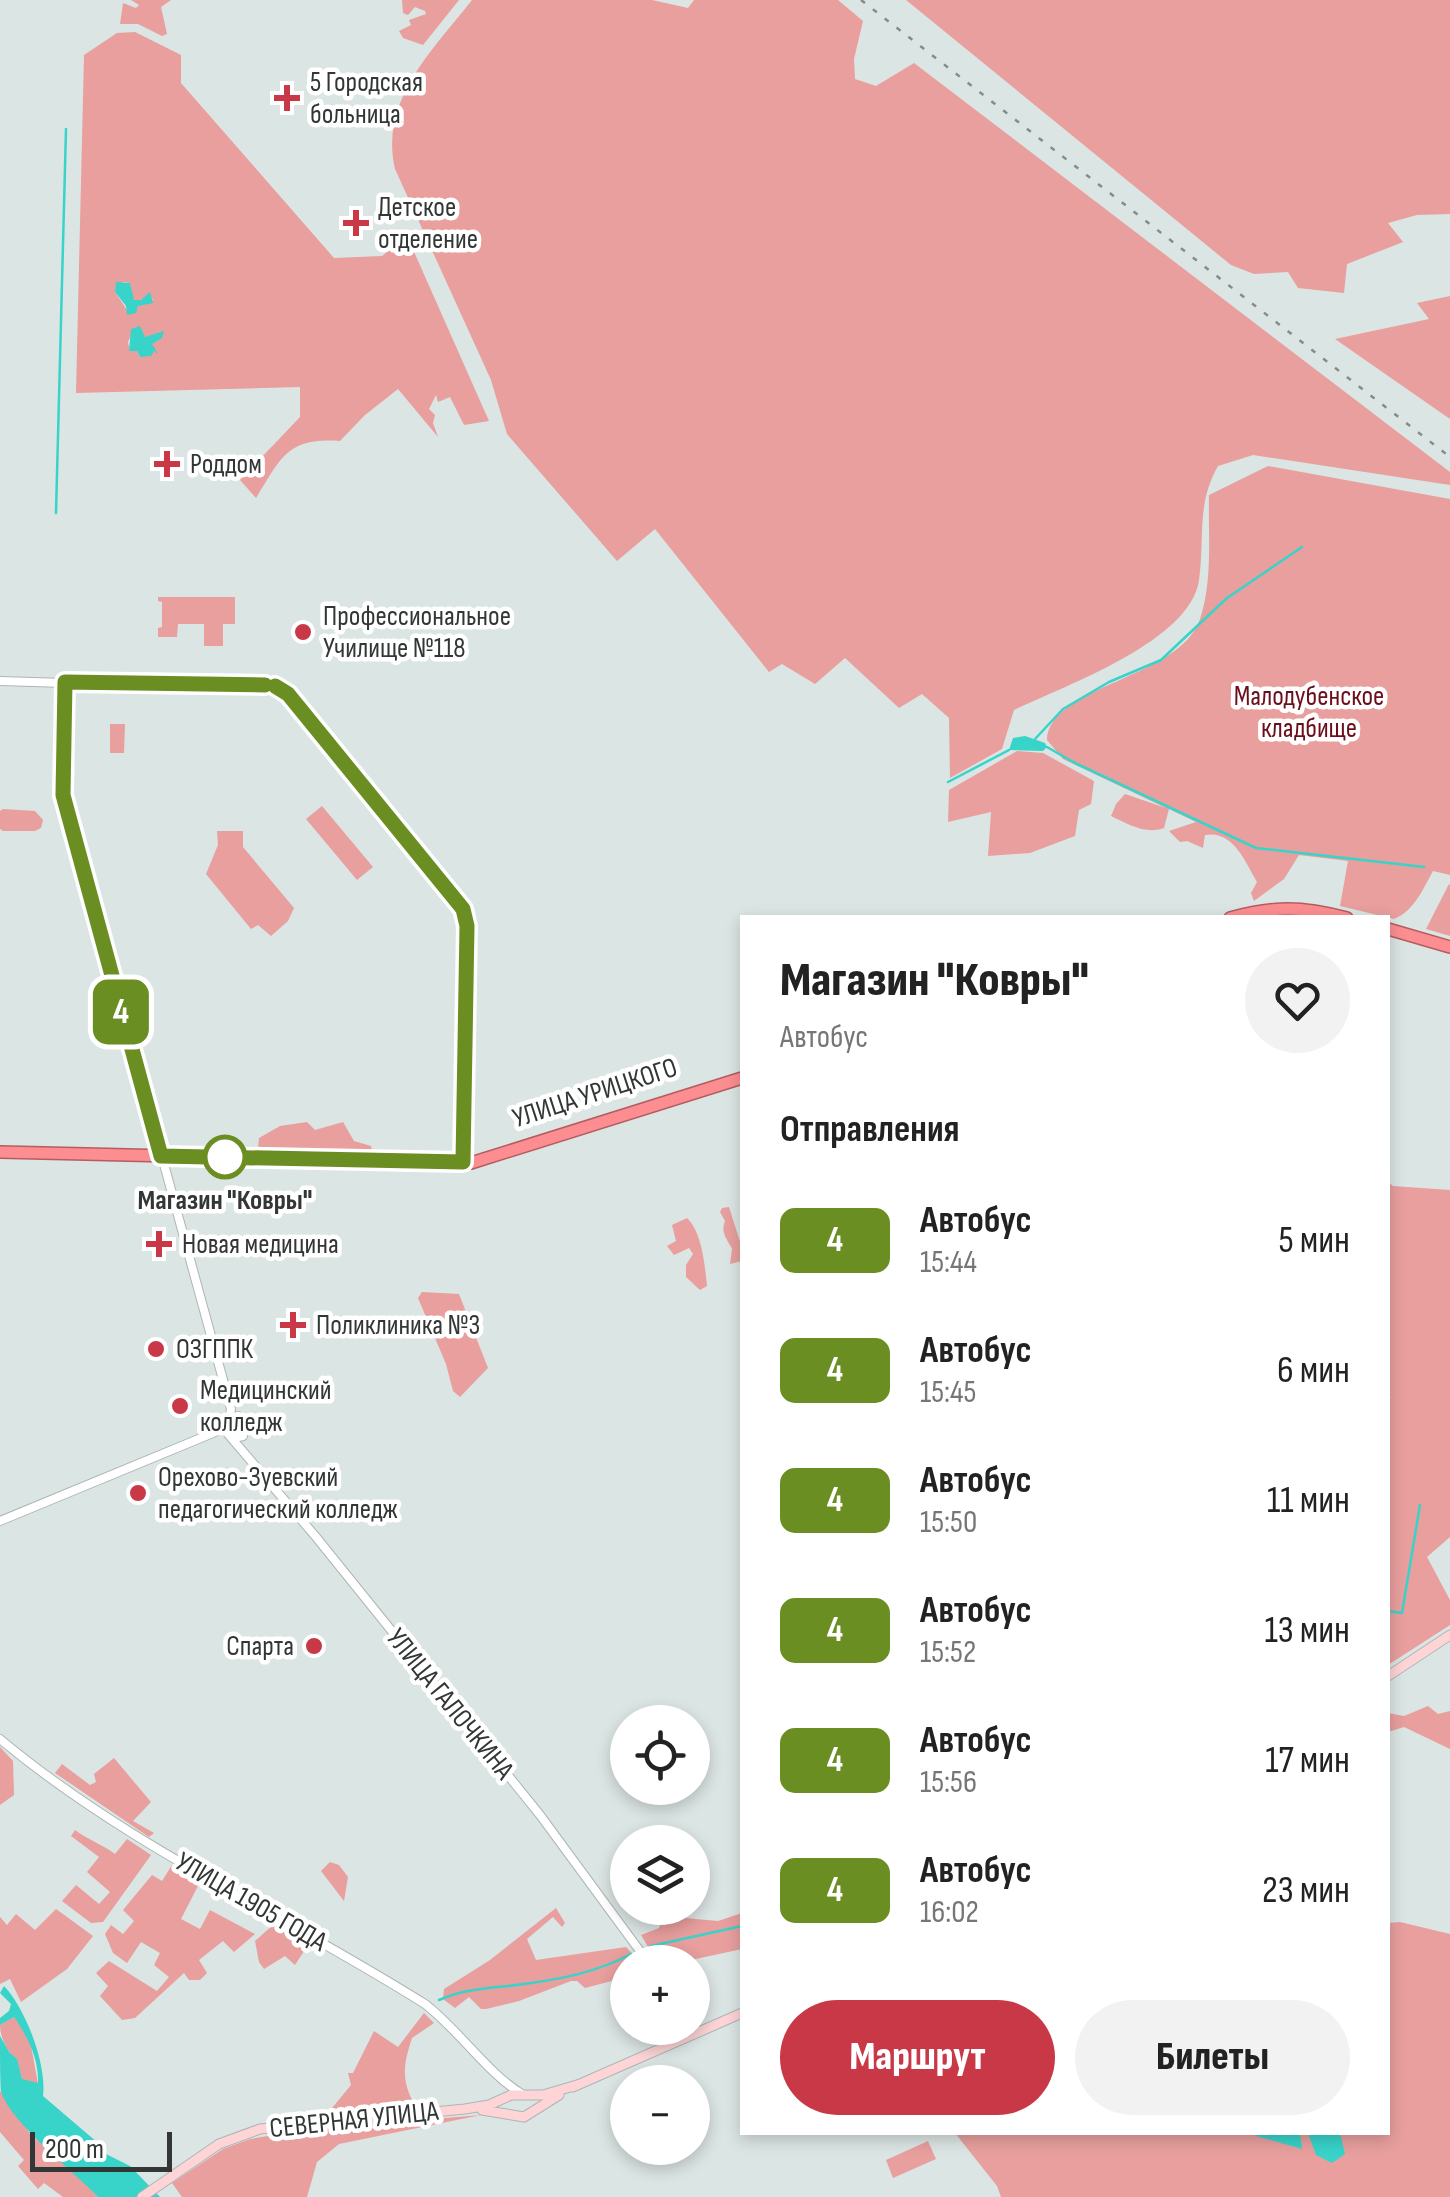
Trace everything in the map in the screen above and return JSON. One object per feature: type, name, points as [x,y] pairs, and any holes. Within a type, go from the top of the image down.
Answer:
[{"type":"highway","points":[[1240,915],[1291,907],[1332,915]]},
{"type":"highway","points":[[1390,934],[1450,951]]},
{"type":"highway","name":"УЛИЦА УРИЦКОГО","points":[[0,1152],[463,1162],[740,1076]]},
{"type":"main road","points":[[1390,1675],[1450,1635]]},
{"type":"main road","name":"СЕВЕРНАЯ УЛИЦА","points":[[710,2023],[740,2014]]},
{"type":"main road","name":"СЕВЕРНАЯ УЛИЦА","points":[[465,2109],[524,2117],[656,2045]]},
{"type":"main road","name":"СЕВЕРНАЯ УЛИЦА","points":[[142,2197],[219,2144],[260,2129],[465,2109],[493,2104],[503,2094],[542,2095],[577,2085]]},
{"type":"main road","points":[[503,2094],[504,2108],[510,2115]]},
{"type":"main road","points":[[524,2095],[533,2102],[534,2111]]},
{"type":"street","points":[[0,681],[65,682],[63,795],[161,1156]]},
{"type":"street","name":"УЛИЦА ГАЛОЧКИНА","points":[[161,1156],[231,1409],[231,1427],[245,1450],[540,1816],[635,1945]]},
{"type":"street","points":[[0,1521],[246,1424],[245,1450]]},
{"type":"street","points":[[231,1427],[239,1438],[246,1433]]},
{"type":"street","name":"УЛИЦА 1905 ГОДА","points":[[0,1739],[152,1845],[424,2004],[451,2025],[494,2072],[524,2095]]},
{"type":"street","name":"УЛИЦА 1905 ГОДА","points":[[494,2072],[503,2094]]},
{"type":"green space","points":[[131,0],[171,0],[161,7],[167,34],[162,36],[138,24],[120,24],[123,3],[136,8],[139,5]]},
{"type":"green space","points":[[402,0],[459,0],[423,45],[403,38],[399,31],[425,11],[415,7],[408,15],[403,13]]},
{"type":"green space","points":[[472,0],[652,0],[688,8],[694,0],[838,0],[863,21],[854,59],[855,79],[876,86],[914,63],[1450,472],[1450,485],[1253,455],[1218,466],[1204,508],[1199,580],[1191,602],[1174,623],[1122,659],[1014,710],[1002,749],[950,778],[949,718],[922,694],[899,708],[845,658],[815,684],[782,664],[769,672],[655,529],[617,561],[507,434],[491,380],[395,169],[392,144],[402,98],[413,77]]},
{"type":"green space","points":[[906,0],[1450,0],[1450,214],[1417,215],[1388,223],[1403,242],[1347,264],[1344,293],[1298,288],[1288,272],[1254,274],[1231,265]]},
{"type":"green space","points":[[135,32],[181,55],[181,83],[334,258],[382,256],[407,236],[489,421],[464,425],[450,397],[438,402],[436,395],[429,409],[435,415],[433,423],[438,437],[398,389],[340,441],[308,443],[288,453],[256,498],[240,480],[300,417],[300,387],[76,393],[84,55],[117,33]],"holes":[[[130,283],[132,299],[139,301],[149,295],[153,300],[127,310],[115,292],[116,285]],[[132,333],[158,335],[162,338],[153,340],[155,351],[140,357],[137,351],[130,351]]]},
{"type":"green space","points":[[1450,296],[1450,419],[1335,339],[1429,319],[1417,303]]},
{"type":"green space","name":"Малодубенское кладбище","points":[[1268,466],[1450,499],[1450,875],[1433,871],[1412,905],[1394,919],[1340,906],[1348,861],[1299,855],[1284,879],[1254,901],[1251,893],[1257,882],[1231,842],[1205,835],[1203,848],[1180,842],[1169,831],[1196,822],[1169,809],[1164,828],[1157,830],[1137,828],[1111,816],[1125,794],[1166,808],[1063,759],[1047,740],[1053,721],[1069,706],[1168,655],[1188,639],[1200,619],[1207,589],[1209,495]]},
{"type":"green space","points":[[158,597],[235,597],[235,624],[223,624],[223,646],[204,646],[204,624],[178,624],[177,637],[158,637],[162,602]]},
{"type":"green space","points":[[110,724],[125,724],[124,753],[110,753]]},
{"type":"green space","points":[[1017,751],[1043,753],[1094,781],[1091,804],[1079,810],[1075,836],[1030,853],[988,856],[991,812],[948,822],[949,790]]},
{"type":"green space","points":[[322,806],[373,867],[357,880],[306,819]]},
{"type":"green space","points":[[3,809],[35,811],[43,820],[41,828],[3,831]]},
{"type":"green space","points":[[217,831],[243,831],[243,847],[294,908],[288,921],[271,936],[258,925],[251,929],[206,874],[218,845]]},
{"type":"green space","points":[[1450,885],[1450,936],[1426,929]]},
{"type":"green space","points":[[307,1122],[315,1130],[343,1122],[354,1141],[371,1146],[372,1150],[258,1149],[259,1138],[280,1126]]},
{"type":"green space","points":[[1390,1184],[1450,1190],[1450,1537],[1427,1557],[1450,1600],[1450,1625],[1390,1664],[1390,1398]]},
{"type":"green space","points":[[729,1207],[740,1242],[740,1262],[730,1264],[732,1249],[724,1233],[722,1208]]},
{"type":"green space","points":[[687,1218],[704,1259],[707,1286],[700,1290],[686,1277],[686,1265],[693,1254],[689,1248],[674,1255],[667,1246],[676,1241],[672,1225]]},
{"type":"green space","points":[[422,1292],[459,1294],[488,1368],[460,1397],[453,1391],[418,1298]]},
{"type":"green space","points":[[1428,1706],[1438,1714],[1450,1711],[1450,1749],[1404,1727],[1390,1731],[1390,1713],[1404,1716]]},
{"type":"green space","points":[[0,1747],[13,1761],[14,1795],[0,1805]]},
{"type":"green space","points":[[114,1758],[151,1802],[133,1821],[154,1833],[149,1837],[55,1773],[62,1764],[90,1785],[96,1782],[94,1774]]},
{"type":"green space","points":[[75,1830],[115,1854],[127,1839],[151,1855],[103,1922],[91,1923],[62,1901],[76,1885],[99,1904],[110,1892],[87,1872],[99,1857],[71,1836]]},
{"type":"green space","points":[[330,1862],[339,1865],[348,1877],[344,1901],[321,1871]]},
{"type":"green space","points":[[172,1865],[200,1882],[181,1919],[200,1929],[210,1910],[255,1934],[234,1952],[223,1941],[199,1960],[207,1973],[200,1980],[189,1980],[184,1973],[135,2018],[122,2020],[100,1996],[108,1986],[96,1973],[109,1961],[157,1991],[169,1977],[154,1965],[160,1953],[141,1942],[127,1963],[113,1953],[105,1934],[111,1925],[123,1934],[134,1921],[123,1910],[152,1875],[162,1881]]},
{"type":"green space","points":[[556,1908],[565,1923],[562,1927],[553,1917],[527,1939],[536,1960],[610,1949],[610,1981],[585,1988],[571,1981],[486,2009],[469,1997],[455,2008],[443,1999],[444,1989],[490,1960]]},
{"type":"green space","points":[[56,1909],[93,1936],[67,1969],[21,2002],[10,1979],[0,1984],[0,1917],[7,1925],[16,1914],[35,1930]]},
{"type":"green space","points":[[740,1914],[740,1949],[710,1956],[710,1945],[647,1945],[641,1935],[660,1925],[710,1925],[710,1920]]},
{"type":"green space","points":[[1390,1923],[1450,1934],[1450,2197],[1001,2197],[997,2186],[957,2135],[1390,2135]]},
{"type":"green space","points":[[273,1925],[306,1948],[295,1965],[285,1956],[264,1969],[259,1962],[255,1941]]},
{"type":"green space","points":[[424,2013],[434,2023],[412,2038],[405,2065],[407,2088],[415,2106],[328,2113],[351,2085],[348,2073],[353,2073],[374,2031],[398,2047]]},
{"type":"green space","points":[[14,2017],[30,2040],[38,2084],[22,2080],[3,2040],[0,2025]]},
{"type":"green space","points":[[0,2091],[31,2135],[98,2197],[63,2197],[44,2183],[38,2189],[18,2166],[24,2160],[0,2132]]},
{"type":"green space","points":[[481,2115],[339,2144],[317,2162],[307,2197],[182,2197],[172,2183],[223,2149],[250,2139],[304,2130]]},
{"type":"green space","points":[[928,2141],[936,2159],[893,2178],[886,2160]]},
{"type":"water","points":[[116,282],[130,283],[134,300],[141,300],[150,292],[153,303],[138,306],[136,313],[127,315],[126,306],[115,292]]},
{"type":"water","points":[[140,326],[145,337],[164,331],[162,338],[152,344],[158,354],[154,351],[151,356],[140,357],[137,351],[129,351],[131,329]]},
{"type":"water","points":[[1025,736],[1047,747],[1043,751],[1009,750],[1013,738]]},
{"type":"water","points":[[4,1986],[33,2038],[42,2069],[43,2096],[106,2154],[130,2166],[160,2197],[98,2197],[18,2119],[1,2092],[0,2036],[17,2059],[22,2079],[38,2083],[38,2074],[32,2048],[14,2017],[0,2025],[0,2018],[11,2004],[0,1993]]},
{"type":"water","points":[[1253,2135],[1300,2135],[1302,2149]]},
{"type":"water","points":[[1309,2135],[1340,2135],[1345,2154],[1332,2163],[1316,2155]]},
{"type":"waterway","points":[[56,513],[66,129]]},
{"type":"waterway","points":[[1035,739],[1063,709],[1109,682],[1161,660],[1227,598],[1302,547]]},
{"type":"waterway","points":[[1047,747],[1256,848],[1424,867]]},
{"type":"waterway","points":[[948,782],[1009,750]]},
{"type":"waterway","points":[[1390,1611],[1402,1613],[1420,1505]]},
{"type":"waterway","points":[[656,1945],[740,1926]]},
{"type":"waterway","points":[[439,2000],[470,1991],[579,1974],[610,1964]]},
{"type":"railway","points":[[861,0],[1450,457]]},
{"type":"bus line","name":"4","points":[[265,685],[65,682],[63,795],[161,1156],[463,1162],[467,926],[460,901],[288,694],[275,686]]},
{"type":"place","name":"5 Городская больница","points":[[287,98]]},
{"type":"place","name":"Детское отделение","points":[[356,223]]},
{"type":"place","name":"Роддом","points":[[167,464]]},
{"type":"place","name":"Профессиональное Училище №118","points":[[303,632]]},
{"type":"place","name":"Магазин \"Ковры\"","points":[[225,1157]]},
{"type":"place","name":"Новая медицина","points":[[159,1244]]},
{"type":"place","name":"Поликлиника №3","points":[[293,1325]]},
{"type":"place","name":"ОЗГППК","points":[[156,1349]]},
{"type":"place","name":"Медицинский колледж","points":[[180,1406]]},
{"type":"place","name":"Орехово-Зуевский педагогический колледж","points":[[138,1493]]},
{"type":"place","name":"Спарта","points":[[314,1646]]}]
